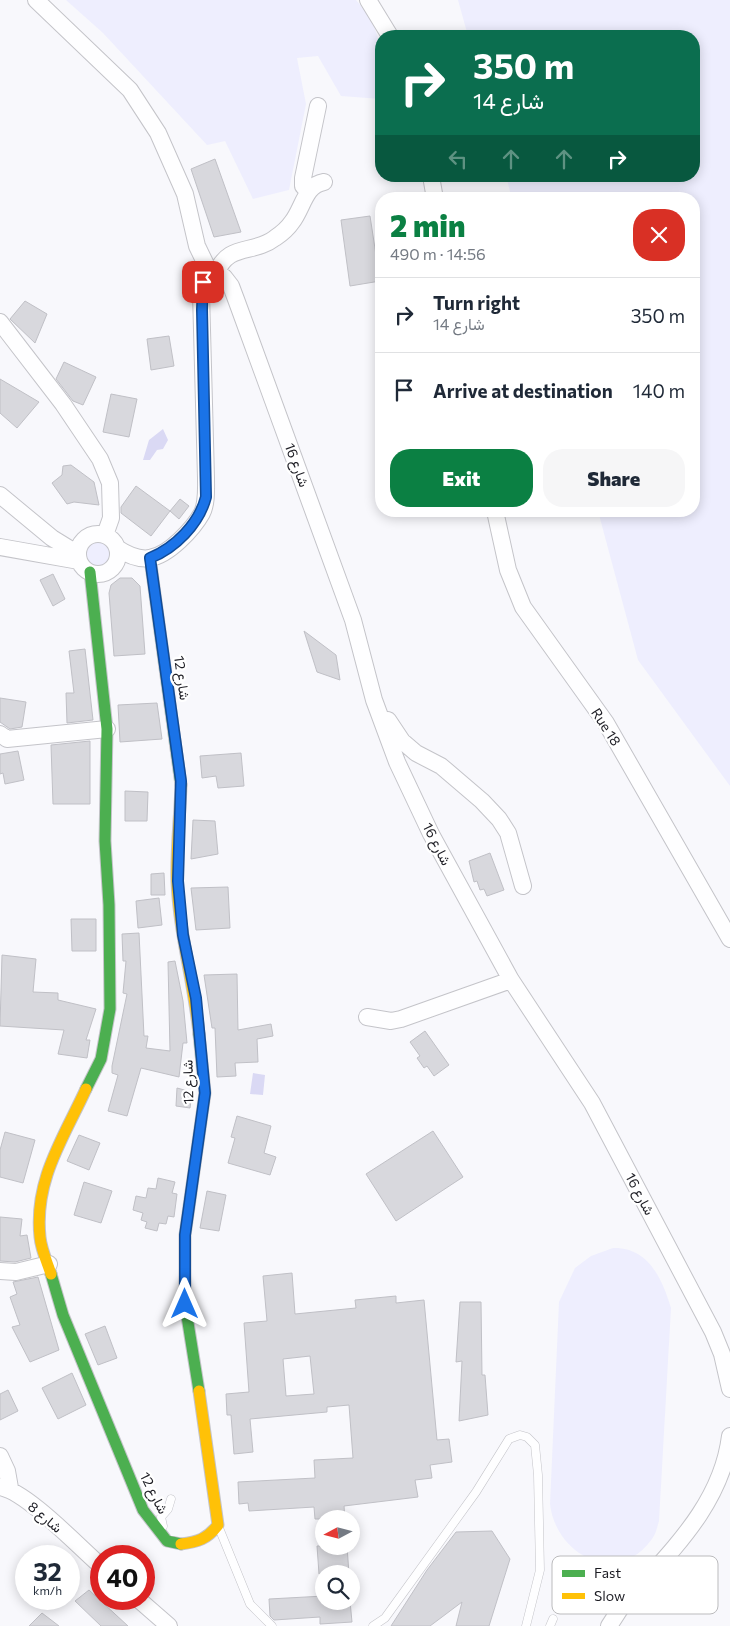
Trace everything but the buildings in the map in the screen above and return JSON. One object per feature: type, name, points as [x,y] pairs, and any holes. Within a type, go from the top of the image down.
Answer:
[{"type":"street","name":"شارع 16","points":[[36,0],[130,90],[158,133],[185,194],[197,246],[213,275],[224,277],[231,286],[350,611],[374,700],[397,762],[431,834],[511,980],[596,1112],[713,1332],[722,1354],[730,1389]]},
{"type":"street","points":[[368,0],[386,30]]},
{"type":"street","points":[[309,192],[303,186],[303,178],[318,106]]},
{"type":"street","points":[[82,562],[81,543],[89,535],[105,535],[117,548],[127,554],[150,558],[165,552],[202,512],[206,497],[203,282],[213,275],[221,261],[228,256],[274,239],[292,223],[316,183],[324,182]]},
{"type":"street","points":[[0,322],[62,404],[100,459],[110,483],[111,518],[105,535]]},
{"type":"street","points":[[0,495],[82,562],[102,573],[113,566],[116,561],[117,548]]},
{"type":"street","name":"Rue 18","points":[[496,517],[508,570],[523,606],[606,723],[730,939]]},
{"type":"street","points":[[0,547],[82,562]]},
{"type":"street","name":"شارع 12","points":[[150,558],[181,781],[178,881],[183,935],[196,998],[205,1084],[185,1235],[185,1304],[214,1487],[218,1525]]},
{"type":"street","name":"شارع 12","points":[[82,562],[106,729],[105,841],[109,905],[110,1009],[101,1059],[44,1178],[40,1197],[40,1238],[62,1314],[142,1510],[167,1541]]},
{"type":"street","points":[[374,700],[402,741],[416,753],[441,766],[482,801],[499,819],[508,833],[523,886]]},
{"type":"street","points":[[0,734],[7,739],[106,729]]},
{"type":"street","points":[[367,1017],[391,1021],[401,1019],[511,980]]},
{"type":"street","points":[[0,1271],[16,1272],[49,1264]]},
{"type":"street","points":[[665,1556],[701,1514],[719,1480],[730,1436]]},
{"type":"street","points":[[0,1456],[7,1471],[5,1488]]},
{"type":"street","name":"شارع 8","points":[[5,1488],[90,1557]]},
{"type":"street","points":[[167,1541],[180,1544],[198,1542],[210,1535],[218,1525]]},
{"type":"street","points":[[150,1610],[168,1626]]},
{"type":"street","points":[[609,1626],[617,1614]]},
{"type":"lane","points":[[372,1626],[385,1618],[476,1492],[509,1439],[520,1434],[527,1437],[535,1445],[538,1475],[540,1570],[526,1626]]},
{"type":"lane","points":[[167,1541],[161,1517],[168,1510],[171,1499]]},
{"type":"lane","points":[[218,1525],[250,1604],[272,1626]]},
{"type":"shaded area","points":[[66,0],[356,0],[366,12],[375,30],[375,99],[341,96],[318,56],[297,58],[306,104],[289,190],[253,199],[225,141],[207,145],[103,33]]},
{"type":"shaded area","points":[[458,0],[730,0],[730,786],[638,660],[600,517],[700,517],[700,192],[510,192],[508,182],[700,182],[700,30],[466,30]]},
{"type":"shaded area","points":[[98,541],[107,545],[111,554],[107,563],[98,567],[89,563],[85,554],[89,545]]},
{"type":"shaded area","points":[[613,1248],[625,1249],[636,1253],[652,1266],[663,1286],[671,1308],[659,1521],[653,1537],[638,1553],[632,1556],[585,1556],[576,1551],[564,1538],[555,1522],[550,1504],[559,1302],[575,1268],[591,1256]]},
{"type":"water","points":[[163,429],[168,440],[163,449],[157,450],[150,460],[143,460],[149,440]]},
{"type":"water","points":[[253,1073],[265,1075],[263,1095],[250,1094]]},
{"type":"traffic: fast","points":[[150,558],[181,785]]},
{"type":"traffic: fast","points":[[86,1089],[101,1059],[110,1009],[109,905],[105,841],[107,729],[90,572]]},
{"type":"traffic: fast","points":[[199,1034],[205,1093],[185,1235],[185,1304],[199,1391]]},
{"type":"traffic: fast","points":[[51,1274],[63,1315],[143,1510],[167,1541],[181,1544]]},
{"type":"traffic: slow","points":[[181,785],[177,857],[178,900],[199,1034]]},
{"type":"traffic: slow","points":[[51,1274],[40,1237],[39,1216],[41,1197],[52,1160],[86,1089]]},
{"type":"traffic: slow","points":[[181,1544],[202,1539],[210,1534],[218,1525],[199,1391]]},
{"type":"route","points":[[185,1304],[185,1235],[205,1093],[196,998],[183,935],[178,881],[181,781],[150,558],[165,552],[191,526],[202,512],[206,497],[203,282]]}]
